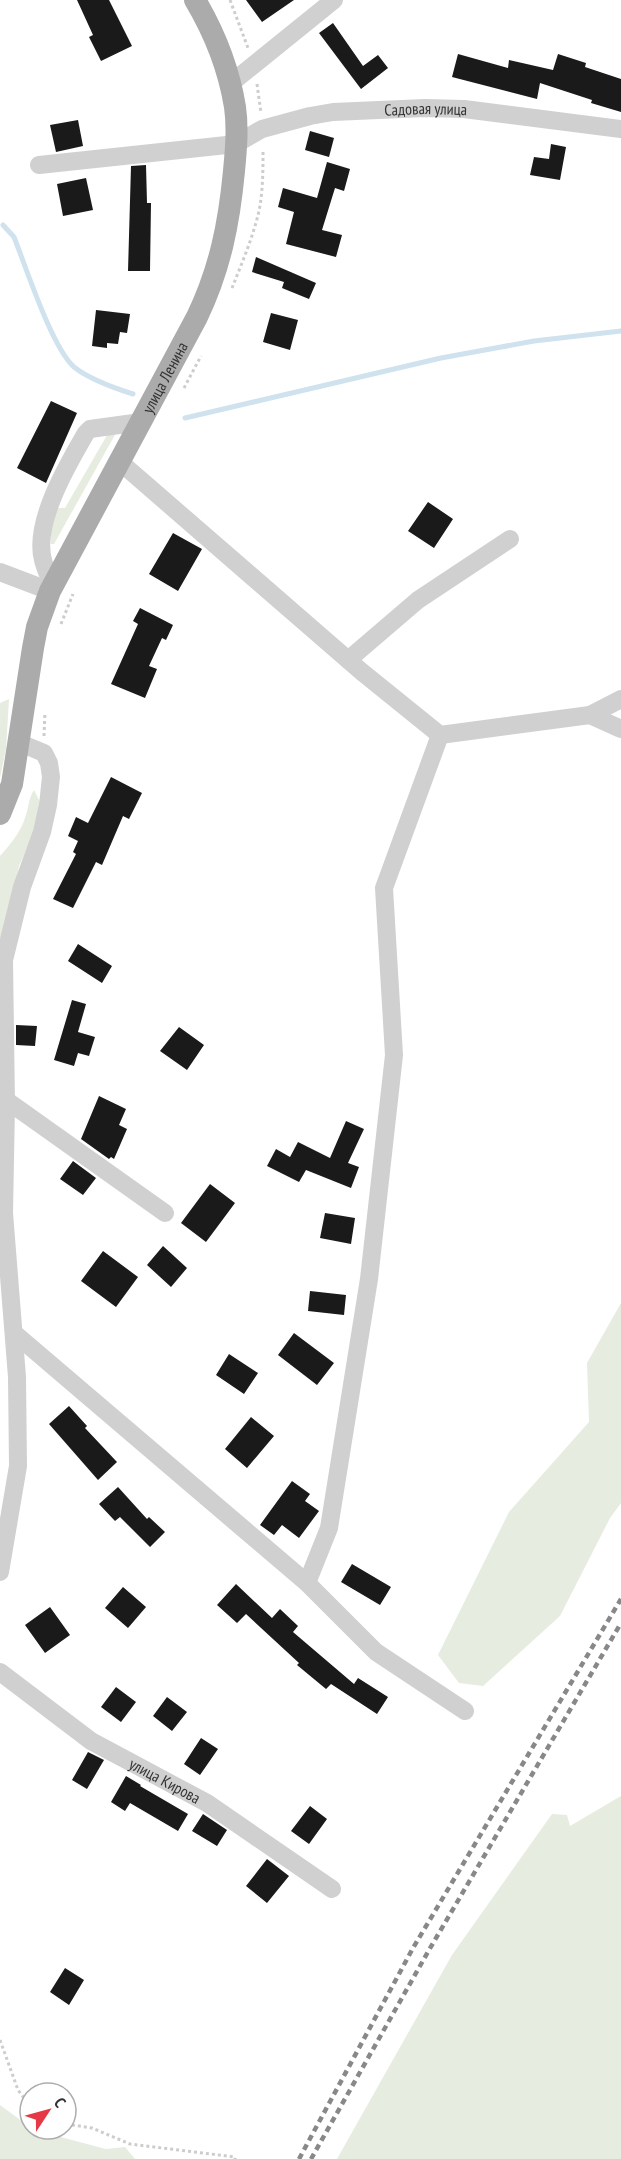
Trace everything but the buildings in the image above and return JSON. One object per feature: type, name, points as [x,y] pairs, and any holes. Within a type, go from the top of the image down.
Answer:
[{"type":"main road","name":"улица Ленина","points":[[0,814],[12,784],[37,627],[52,589],[212,286],[230,213],[236,144],[236,110],[214,36],[195,0]]},
{"type":"street","points":[[230,84],[334,0]]},
{"type":"street","name":"Садовая улица","points":[[236,144],[262,129],[310,116],[333,112],[425,108],[464,110],[621,129]]},
{"type":"street","points":[[39,165],[236,144]]},
{"type":"street","points":[[52,589],[42,560],[41,547],[42,535],[60,478],[88,430],[141,422]]},
{"type":"street","points":[[120,462],[348,660],[440,735],[590,716],[621,699]]},
{"type":"street","points":[[348,660],[418,600],[510,539]]},
{"type":"street","points":[[0,572],[52,589]]},
{"type":"street","points":[[590,716],[621,729]]},
{"type":"street","points":[[307,1583],[328,1528],[369,1279],[394,1055],[384,888],[440,735]]},
{"type":"street","points":[[0,1572],[18,1466],[17,1377],[4,1212],[6,1100],[4,960],[18,898],[42,832],[51,777],[49,763],[44,753],[20,743]]},
{"type":"street","points":[[6,1100],[165,1213]]},
{"type":"street","points":[[14,1333],[307,1583],[376,1652],[465,1712]]},
{"type":"street","name":"улица Кирова","points":[[0,1672],[91,1741],[207,1803],[332,1889]]},
{"type":"path","points":[[0,2040],[18,2090]]},
{"type":"path","points":[[78,2126],[92,2128],[130,2144],[235,2158]]},
{"type":"shaded area","points":[[110,430],[116,433],[54,544],[51,544],[51,530],[56,508],[65,508]]},
{"type":"shaded area","points":[[9,699],[6,749],[0,778],[0,703]]},
{"type":"shaded area","points":[[34,790],[40,802],[37,826],[19,866],[0,958],[0,856],[20,829]]},
{"type":"shaded area","points":[[621,1303],[621,1503],[610,1518],[560,1616],[483,1686],[459,1683],[438,1655],[509,1512],[589,1422],[587,1363]]},
{"type":"shaded area","points":[[621,1796],[621,2159],[337,2159],[452,1955],[552,1814],[567,1815],[570,1826]]},
{"type":"shaded area","points":[[0,2105],[18,2118],[18,2141],[76,2141],[106,2149],[125,2147],[135,2159],[0,2159]]},
{"type":"waterway","points":[[3,225],[14,237],[32,286],[57,343],[66,357],[74,367],[87,375],[133,394]]},
{"type":"waterway","points":[[185,418],[441,358],[534,341],[621,331]]},
{"type":"railway","points":[[299,2159],[413,1948],[621,1599]]},
{"type":"railway","points":[[311,2159],[429,1950],[621,1623]]}]
